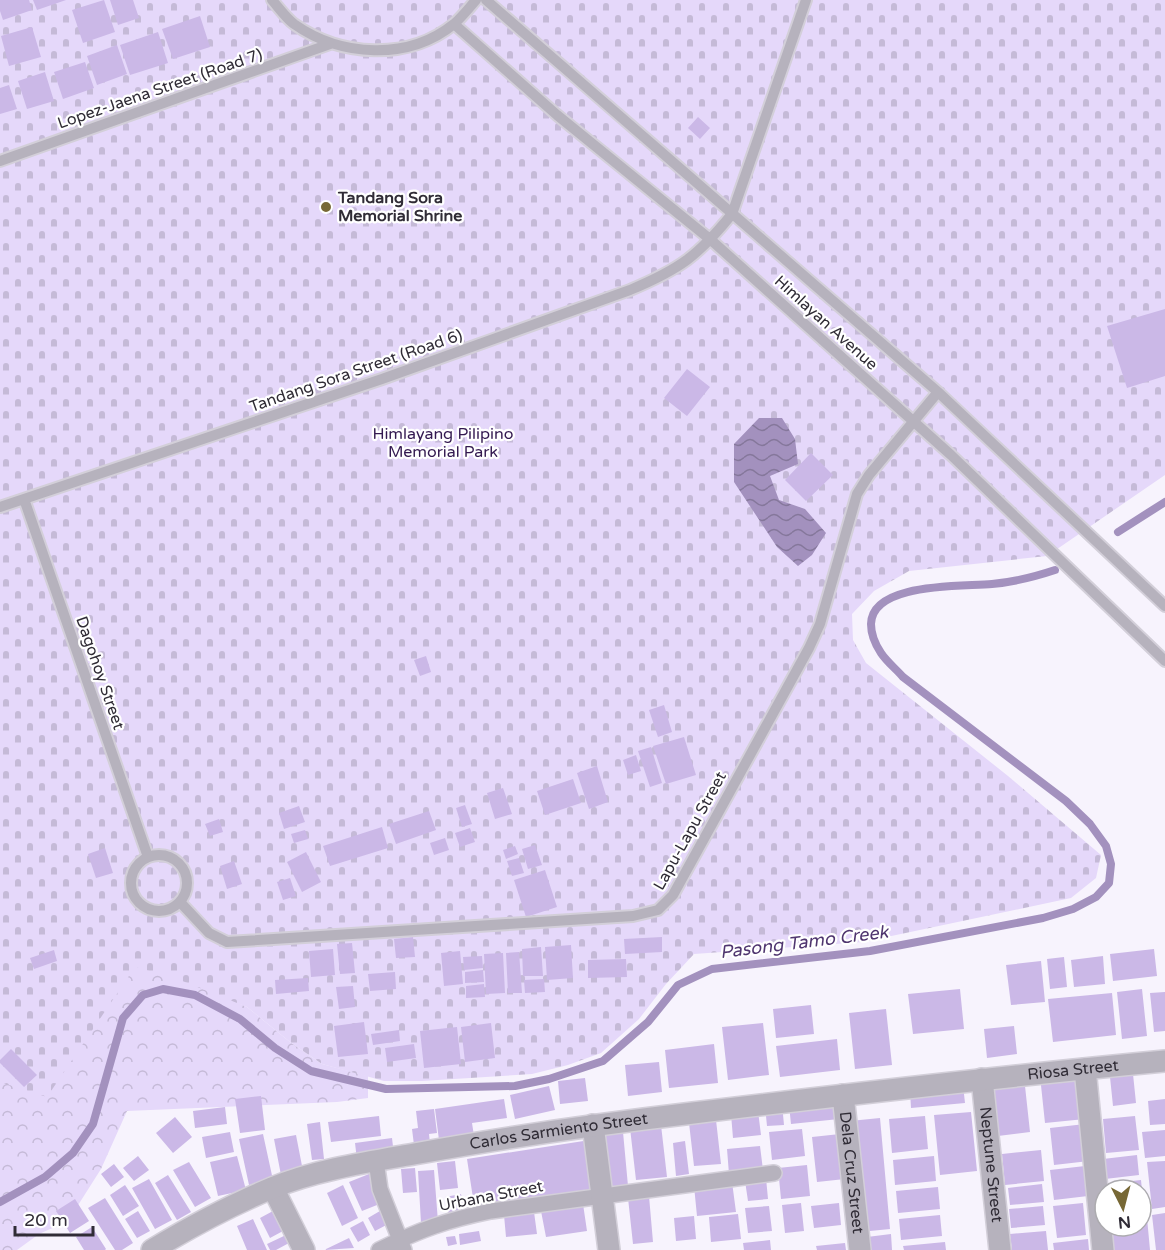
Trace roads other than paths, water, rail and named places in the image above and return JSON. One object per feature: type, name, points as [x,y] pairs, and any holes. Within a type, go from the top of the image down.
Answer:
[{"type":"street","name":"Riosa Street","points":[[982,1079],[1165,1061]]},
{"type":"street","points":[[1085,1069],[1104,1250]]},
{"type":"street","name":"Carlos Sarmiento Street","points":[[152,1250],[189,1228],[273,1188],[304,1178],[376,1161],[485,1141],[593,1125],[982,1079]]},
{"type":"street","name":"Neptune Street","points":[[982,1079],[1000,1250]]},
{"type":"street","name":"Dela Cruz Street","points":[[843,1095],[860,1250]]},
{"type":"street","points":[[593,1125],[609,1250]]},
{"type":"street","points":[[376,1161],[380,1189],[402,1245]]},
{"type":"street","name":"Urbana Street","points":[[380,1250],[402,1245],[450,1219],[602,1195],[774,1173]]},
{"type":"street","points":[[273,1188],[304,1250]]},
{"type":"lane","points":[[272,0],[293,23],[330,44],[362,51],[394,50],[426,40],[454,24],[476,0]]},
{"type":"lane","name":"Himlayan Avenue","points":[[486,0],[938,392],[1165,606]]},
{"type":"lane","name":"Tandang Sora Street (Road 6)","points":[[0,507],[382,379],[630,290],[663,276],[689,260],[711,240],[732,214],[806,0]]},
{"type":"lane","name":"Himlayan Avenue","points":[[454,24],[557,115],[711,240],[914,421],[1165,661]]},
{"type":"lane","name":"Lopez-Jaena Street (Road 7)","points":[[0,161],[330,44]]},
{"type":"lane","name":"Lapu-Lapu Street","points":[[180,902],[209,933],[227,942],[633,916],[658,910],[673,895],[809,648],[828,601],[857,494],[869,475],[938,392]]},
{"type":"lane","name":"Dagohoy Street","points":[[24,499],[148,857]]},
{"type":"lane","points":[[159,855],[170,857],[179,863],[185,872],[186,893],[180,902],[171,908],[159,911],[148,909],[139,903],[133,894],[131,882],[133,872],[140,862],[148,857],[159,855]]},
{"type":"water","points":[[759,418],[782,418],[795,439],[798,464],[770,476],[779,500],[805,509],[826,533],[812,555],[798,566],[777,547],[734,482],[734,444]]},
{"type":"waterway","name":"Pasong Tamo Creek","points":[[1118,532],[1165,502]]},
{"type":"waterway","name":"Pasong Tamo Creek","points":[[0,1202],[45,1177],[73,1153],[93,1124],[123,1018],[143,995],[163,989],[195,995],[240,1019],[275,1048],[311,1071],[386,1089],[515,1086],[549,1079],[603,1061],[648,1022],[678,985],[712,969],[870,951],[1043,918],[1073,909],[1096,897],[1109,883],[1111,864],[1106,846],[1090,824],[1066,801],[903,677],[881,653],[871,628],[875,610],[886,600],[902,594],[921,589],[1008,582],[1055,570]]},
{"type":"place","name":"Tandang Sora Memorial Shrine","points":[[326,207]]},
{"type":"park label","name":"Himlayang Pilipino Memorial Park","points":[[443,443]]}]
